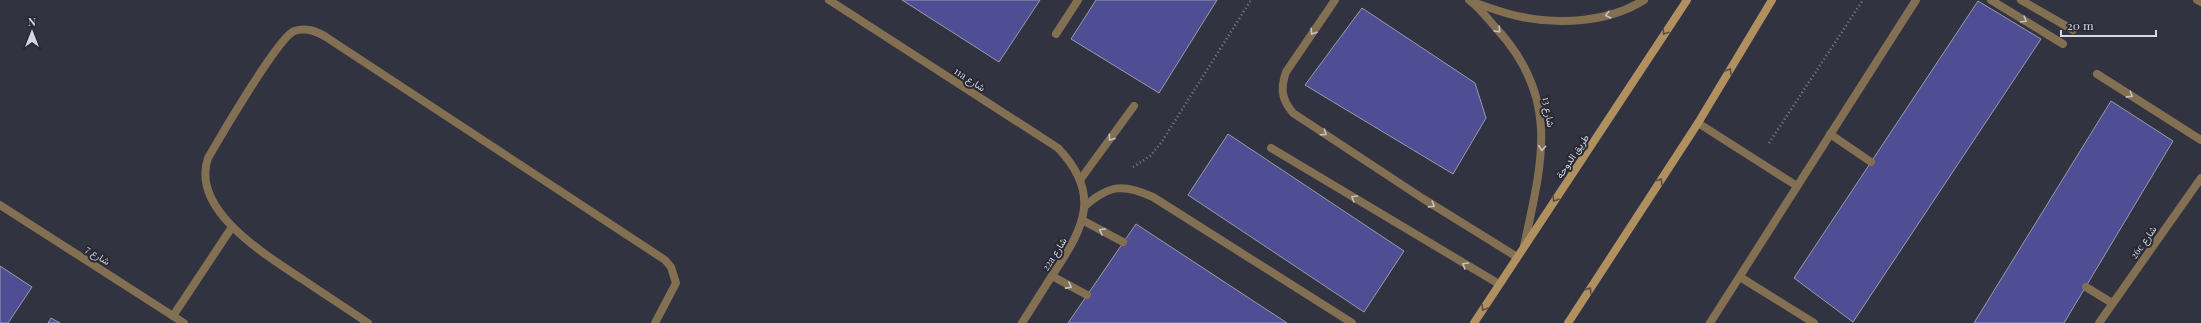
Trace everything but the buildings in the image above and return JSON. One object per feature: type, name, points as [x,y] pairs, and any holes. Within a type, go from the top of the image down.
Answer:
[{"type":"main road","name":"طريق الدوحة","points":[[1474,323],[1687,0]]},
{"type":"main road","points":[[1568,323],[1698,123],[1772,0]]},
{"type":"street","name":"11a شارع","points":[[829,0],[1058,148],[1070,160],[1080,180],[1083,190]]},
{"type":"street","points":[[1056,34],[1078,0]]},
{"type":"street","points":[[1335,0],[1286,72],[1282,83],[1282,94],[1286,104],[1293,113],[1422,198],[1517,257]]},
{"type":"street","name":"شارع 13","points":[[1470,1],[1521,17],[1551,21],[1582,20],[1612,14],[1644,0]]},
{"type":"street","points":[[1710,323],[1916,0]]},
{"type":"street","points":[[1990,0],[2063,44]]},
{"type":"street","points":[[2021,0],[2073,30]]},
{"type":"street","points":[[2197,0],[2201,2]]},
{"type":"street","name":"شارع 13","points":[[1470,1],[1507,40],[1524,66],[1537,98],[1543,135],[1540,170],[1524,246]]},
{"type":"street","points":[[368,323],[255,248],[232,227],[216,204],[206,184],[204,176],[208,158],[266,64],[284,40],[293,32],[303,29],[316,31],[665,260],[671,267],[676,283],[655,323]]},
{"type":"street","points":[[2097,74],[2201,140]]},
{"type":"street","points":[[1080,180],[1134,106]]},
{"type":"street","points":[[1698,123],[1797,186]]},
{"type":"street","points":[[1830,134],[1871,162]]},
{"type":"street","points":[[1271,148],[1499,284]]},
{"type":"street","name":"26c شارع","points":[[2094,323],[2101,321],[2112,303],[2201,178]]},
{"type":"street","points":[[1085,206],[1099,193],[1117,188],[1136,189],[1153,197],[1352,323]]},
{"type":"street","name":"22a شارع","points":[[1022,323],[1070,248],[1082,220],[1085,206],[1083,190]]},
{"type":"street","name":"شارع 7","points":[[0,205],[184,323]]},
{"type":"street","points":[[1082,220],[1123,242]]},
{"type":"street","points":[[173,316],[232,227]]},
{"type":"street","points":[[1052,276],[1087,295]]},
{"type":"street","points":[[1740,277],[1814,323]]},
{"type":"street","points":[[2086,287],[2112,303]]},
{"type":"path","points":[[1128,170],[1150,156],[1161,143],[1251,0]]},
{"type":"path","points":[[1758,161],[1863,0]]}]
